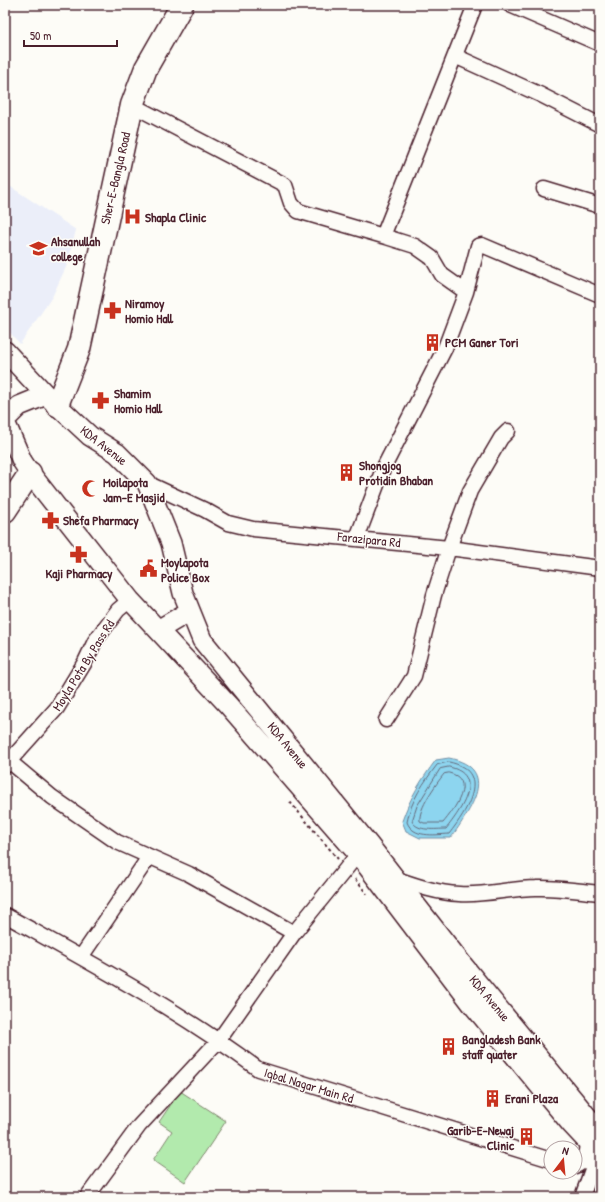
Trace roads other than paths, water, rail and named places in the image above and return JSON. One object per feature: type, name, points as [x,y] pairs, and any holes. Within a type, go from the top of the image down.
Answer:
[{"type":"highway","name":"Sher-E-Bangla Road","points":[[51,400],[79,349],[132,105],[146,68],[182,5]]},
{"type":"highway","points":[[5,484],[26,467]]},
{"type":"highway","points":[[5,511],[26,467]]},
{"type":"main road","name":"KDA Avenue","points":[[5,351],[51,400],[90,436],[118,453],[147,483],[171,543],[183,593],[202,640],[397,879],[597,1146]]},
{"type":"main road","points":[[5,421],[19,406],[51,400]]},
{"type":"main road","name":"KDA Avenue","points":[[5,421],[26,467],[130,600],[229,706],[358,854],[472,1004],[597,1146]]},
{"type":"main road","points":[[158,630],[190,611]]},
{"type":"street","points":[[383,236],[475,5]]},
{"type":"street","points":[[510,5],[600,44]]},
{"type":"street","points":[[455,56],[541,95],[600,125]]},
{"type":"street","points":[[132,105],[285,185],[291,203],[298,211],[415,246],[432,258],[442,275],[466,292]]},
{"type":"street","points":[[544,189],[600,206]]},
{"type":"street","points":[[357,538],[383,469],[445,348],[466,292],[478,246],[482,245],[600,295]]},
{"type":"street","points":[[386,720],[414,676],[434,595],[470,491],[501,438],[508,431]]},
{"type":"street","name":"Farazipara Rd","points":[[147,483],[206,510],[228,523],[253,529],[449,548],[600,568]]},
{"type":"street","name":"Moyla Pota By Pass Rd","points":[[7,763],[57,708],[85,662],[95,641],[118,610],[130,600]]},
{"type":"street","points":[[7,763],[52,797],[117,842],[189,874],[294,933]]},
{"type":"street","points":[[87,1197],[139,1126],[219,1040],[294,933],[358,854]]},
{"type":"street","points":[[81,957],[149,857]]},
{"type":"street","points":[[397,879],[431,890],[459,894],[492,893],[513,889],[538,888],[600,893]]},
{"type":"street","name":"Iqbal Nagar Main Rd","points":[[5,915],[81,957],[219,1040],[258,1069],[543,1158]]},
{"type":"street","points":[[583,1160],[597,1146]]},
{"type":"street","points":[[582,1197],[597,1146]]},
{"type":"water","points":[[449,758],[465,763],[474,771],[477,781],[477,792],[466,815],[451,838],[420,838],[406,831],[402,821],[416,789],[436,760]]},
{"type":"place","name":"Shapla Clinic","points":[[132,217]]},
{"type":"place","name":"Ahsanullah college","points":[[38,248]]},
{"type":"place","name":"Niramoy Homio Hall","points":[[112,310]]},
{"type":"place","name":"PCM Ganer Tori","points":[[432,342]]},
{"type":"place","name":"Shamim Homio Hall","points":[[101,400]]},
{"type":"place","name":"Shongjog Protidin Bhaban","points":[[346,472]]},
{"type":"place","name":"Moilapota Jam-E Masjid","points":[[90,489]]},
{"type":"place","name":"Shefa Pharmacy","points":[[50,520]]},
{"type":"place","name":"Kaji Pharmacy","points":[[79,554]]},
{"type":"place","name":"Moylapota Police Box","points":[[148,569]]},
{"type":"place","name":"Bangladesh Bank staff quater","points":[[449,1046]]},
{"type":"place","name":"Erani Plaza","points":[[492,1098]]},
{"type":"place","name":"Garib-E-Newaj Clinic","points":[[527,1137]]}]
